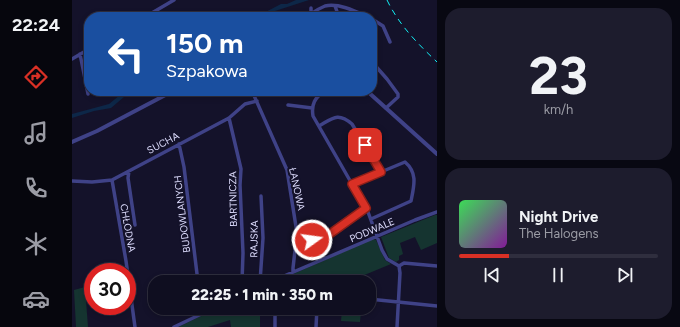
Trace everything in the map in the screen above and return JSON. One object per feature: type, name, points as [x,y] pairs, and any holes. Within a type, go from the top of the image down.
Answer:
[{"type":"street","points":[[154,12],[174,0]]},
{"type":"street","points":[[316,12],[324,6],[332,5],[357,12]]},
{"type":"street","points":[[335,6],[337,12]]},
{"type":"street","points":[[310,12],[311,8]]},
{"type":"street","points":[[377,22],[383,26],[390,42]]},
{"type":"street","points":[[72,59],[84,52]]},
{"type":"street","points":[[80,54],[84,74]]},
{"type":"street","points":[[377,68],[398,94],[398,97],[386,108]]},
{"type":"street","points":[[72,142],[97,131],[164,96]]},
{"type":"street","name":"ŁANOWA","points":[[254,96],[286,170],[296,220],[297,233],[293,272]]},
{"type":"street","points":[[318,96],[314,100],[312,108],[313,116],[366,208],[387,259],[399,266]]},
{"type":"street","points":[[373,96],[437,154]]},
{"type":"street","name":"SUCHA","points":[[72,181],[92,182],[112,180],[229,118],[245,104],[257,101]]},
{"type":"street","points":[[288,105],[312,108]]},
{"type":"street","points":[[319,126],[335,117],[347,120],[352,124],[381,172]]},
{"type":"street","name":"BARTNICZA","points":[[229,118],[241,169],[242,275]]},
{"type":"street","name":"BUDOWLANYCH","points":[[179,144],[184,167],[197,275]]},
{"type":"street","points":[[352,184],[405,162],[414,174],[415,182],[411,202],[370,219]]},
{"type":"street","points":[[128,171],[135,224]]},
{"type":"street","name":"CHŁODNA","points":[[112,180],[126,261],[135,327]]},
{"type":"street","name":"RAJSKA","points":[[261,196],[264,238],[261,275]]},
{"type":"street","points":[[317,241],[320,241],[366,208]]},
{"type":"street","name":"PODWALE","points":[[286,275],[437,212]]},
{"type":"street","points":[[399,266],[404,263],[437,266]]},
{"type":"street","points":[[397,327],[400,273],[399,266]]},
{"type":"street","points":[[376,300],[437,306]]},
{"type":"street","points":[[174,327],[200,315]]},
{"type":"street","points":[[275,315],[275,327]]},
{"type":"street","points":[[316,327],[317,315]]},
{"type":"green space","points":[[437,215],[437,243],[421,250],[415,237],[400,243],[403,254],[399,256],[399,260],[396,262],[389,258],[381,237]]},
{"type":"green space","points":[[373,239],[376,240],[385,260],[391,264],[364,275],[291,275]]},
{"type":"green space","points":[[84,287],[84,315],[87,315],[88,327],[76,327],[74,290]]},
{"type":"green space","points":[[203,315],[260,315],[260,327],[231,327],[230,320],[208,327],[178,327]]},
{"type":"green space","points":[[342,315],[361,315],[360,322],[341,321]]},
{"type":"water","points":[[296,0],[309,0],[274,12],[266,12],[281,4],[287,4]]},
{"type":"water","points":[[119,96],[125,96],[111,108],[94,111],[72,118],[72,114],[109,104]]},
{"type":"railway","points":[[387,0],[403,26],[437,62]]},
{"type":"route","points":[[312,240],[315,238],[317,241],[320,241],[366,208],[352,184],[381,172],[365,145]]}]
